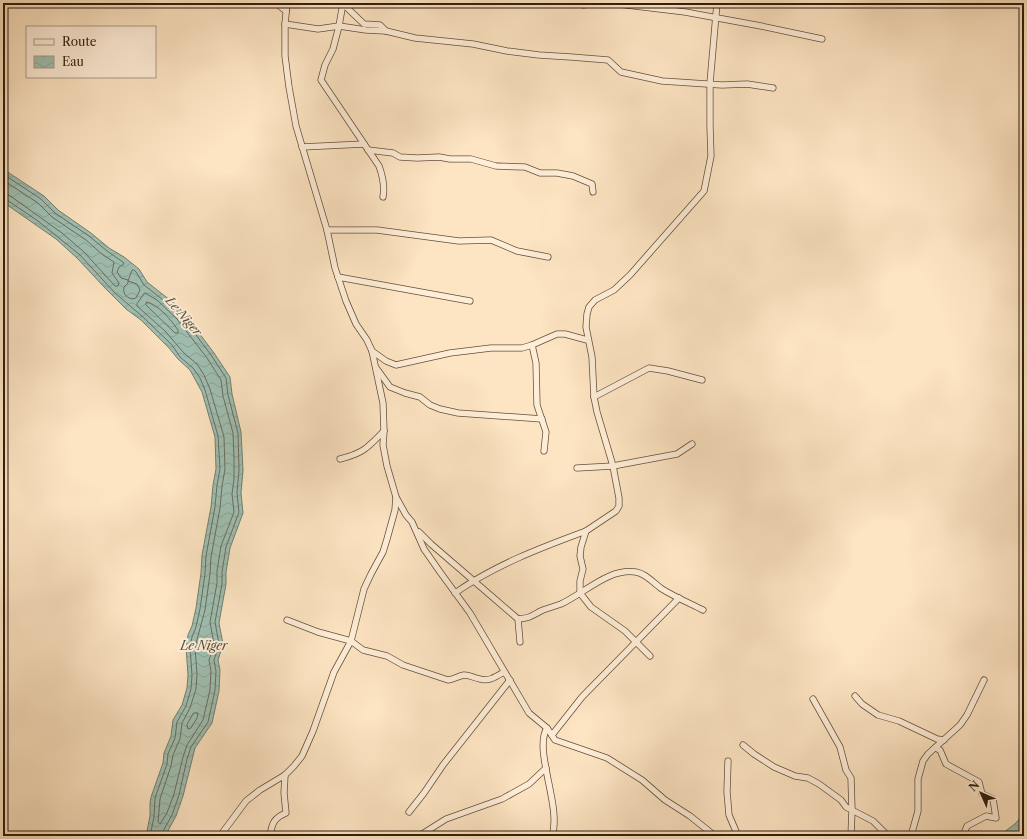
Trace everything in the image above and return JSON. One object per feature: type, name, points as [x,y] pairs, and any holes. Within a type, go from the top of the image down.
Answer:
[{"type":"street","points":[[276,3],[286,11]]},
{"type":"street","points":[[287,3],[285,24],[285,56],[296,126],[327,230],[338,277],[346,301],[356,324],[367,340],[372,351],[383,403],[384,452],[396,497],[406,515],[431,544],[518,619],[520,642]]},
{"type":"street","points":[[577,3],[583,5],[597,3],[618,4],[685,12],[822,39]]},
{"type":"street","points":[[455,593],[473,580],[537,549],[586,531],[616,511],[619,506],[613,466],[594,397],[592,357],[587,340],[587,314],[589,308],[595,300],[614,290],[630,274],[704,191],[712,156],[710,83],[718,3]]},
{"type":"street","points":[[343,4],[333,49],[325,65],[321,80],[379,166],[383,177],[383,197]]},
{"type":"street","points":[[343,4],[364,24],[380,25],[386,31]]},
{"type":"street","points":[[285,24],[318,29],[339,26],[386,31],[415,38],[473,44],[507,51],[608,60],[621,72],[662,81],[722,85],[747,84],[773,88]]},
{"type":"street","points":[[302,147],[364,144]]},
{"type":"street","points":[[368,150],[393,153],[400,157],[471,159],[496,166],[525,167],[540,172],[573,176],[592,184],[593,192]]},
{"type":"street","points":[[327,230],[377,230],[459,241],[491,240],[517,251],[548,257]]},
{"type":"street","points":[[338,277],[470,301]]},
{"type":"street","points":[[372,351],[386,361],[396,365],[450,353],[491,348],[522,348],[557,334],[565,334],[587,340]]},
{"type":"street","points":[[532,345],[536,363],[537,405],[546,432],[544,451]]},
{"type":"street","points":[[376,367],[390,387],[420,397],[430,405],[440,409],[458,413],[542,419]]},
{"type":"street","points":[[594,397],[649,368],[668,371],[702,380]]},
{"type":"street","points":[[340,459],[357,455],[368,448],[384,431]]},
{"type":"street","points":[[577,468],[613,466],[677,454],[692,444]]},
{"type":"street","points":[[220,836],[246,801],[260,790],[285,775],[302,756],[313,731],[334,672],[351,641],[364,589],[383,552],[395,510],[396,497]]},
{"type":"street","points":[[412,522],[424,548],[470,613],[529,713],[547,728],[555,740],[607,758],[630,772],[665,800],[690,816],[715,836]]},
{"type":"street","points":[[586,531],[581,551],[583,569],[580,581],[580,593],[591,607],[625,631],[650,656]]},
{"type":"street","points":[[518,619],[529,618],[543,610],[561,604],[598,581],[628,572],[638,572],[648,577],[660,587],[703,610]]},
{"type":"street","points":[[552,735],[582,697],[679,598]]},
{"type":"street","points":[[287,620],[318,632],[351,641],[363,650],[387,656],[404,665],[448,680],[456,679],[462,675],[481,680],[490,679],[504,672]]},
{"type":"street","points":[[409,812],[443,765],[510,680]]},
{"type":"street","points":[[911,836],[918,811],[918,779],[923,761],[934,748],[960,726],[984,680]]},
{"type":"street","points":[[855,696],[862,704],[878,715],[899,721],[937,739],[944,740]]},
{"type":"street","points":[[813,699],[840,747],[846,770],[851,778],[851,836]]},
{"type":"street","points":[[547,728],[543,733],[543,751],[553,818],[552,836]]},
{"type":"street","points":[[743,745],[774,767],[795,776],[808,778],[819,784],[841,800],[846,807],[873,821],[888,836]]},
{"type":"street","points":[[934,748],[940,750],[946,764],[979,782],[982,794],[993,799],[996,818],[986,816],[967,826],[963,836]]},
{"type":"street","points":[[728,761],[727,792],[729,815],[738,836]]},
{"type":"street","points":[[420,836],[446,819],[502,799],[529,784],[546,768]]},
{"type":"street","points":[[270,836],[272,826],[278,816],[286,813],[284,793],[285,775]]},
{"type":"water","name":"Le Niger","points":[[3,169],[44,196],[58,210],[139,269],[147,282],[184,313],[230,377],[232,394],[241,432],[243,470],[241,493],[243,513],[230,548],[226,572],[226,584],[219,623],[223,644],[218,660],[220,670],[219,691],[212,723],[195,748],[183,796],[176,816],[165,836],[146,836],[150,816],[151,797],[163,763],[164,753],[171,736],[173,720],[182,705],[187,688],[188,675],[186,647],[196,608],[202,555],[211,507],[216,469],[215,437],[202,392],[190,370],[141,320],[126,309],[77,258],[56,239],[3,202]]},
{"type":"water","points":[[1024,813],[1024,836],[999,836],[1016,823]]}]
